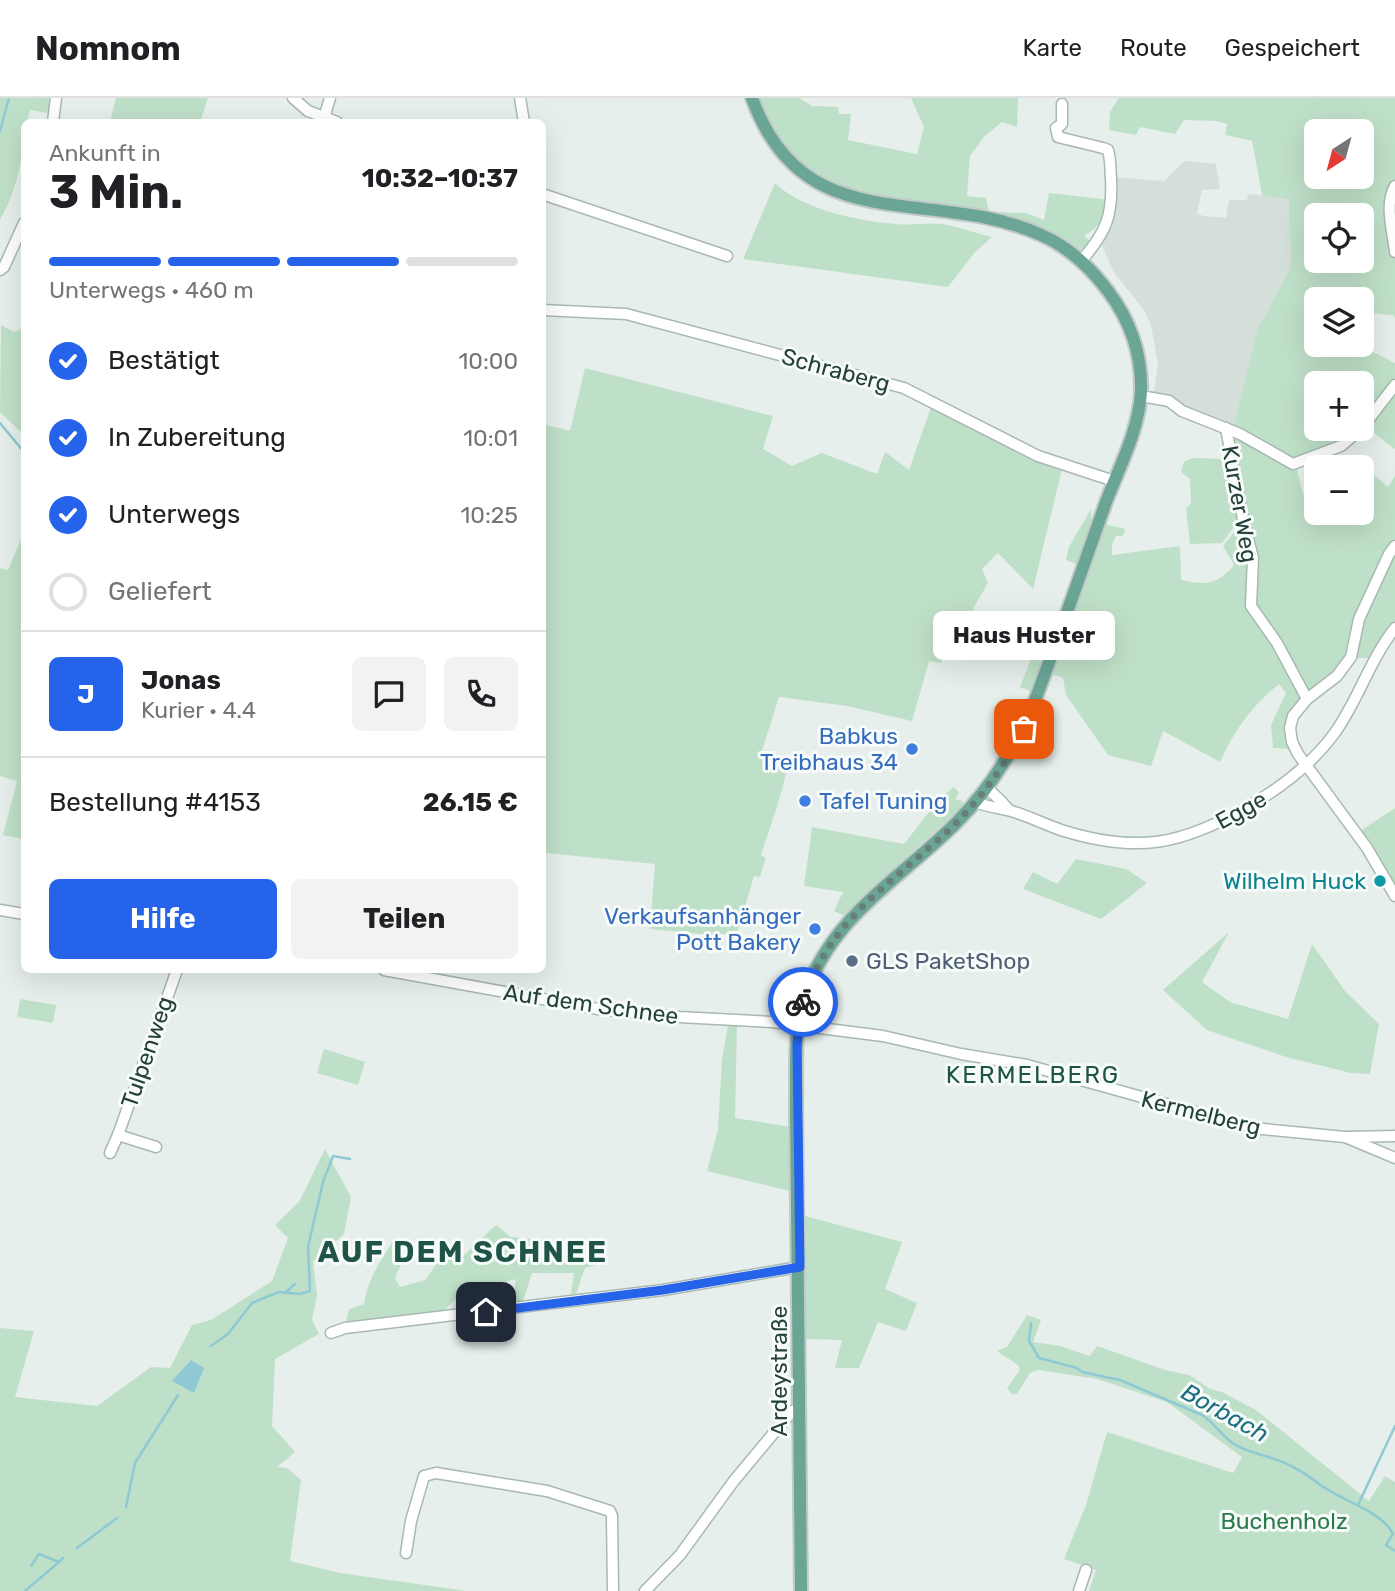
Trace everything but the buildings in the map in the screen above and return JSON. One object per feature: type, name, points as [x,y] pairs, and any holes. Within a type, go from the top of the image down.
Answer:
[{"type":"main road","name":"Ardeystraße","points":[[752,98],[761,122],[778,150],[800,171],[825,186],[860,199],[1010,223],[1042,235],[1082,260],[1121,311],[1135,341],[1141,396],[1131,436],[1030,713],[1016,744],[975,802],[939,839],[855,913],[815,971],[803,1000],[797,1044],[796,1106],[800,1267],[801,1591]]},
{"type":"street","points":[[53,119],[56,98]]},
{"type":"street","points":[[293,98],[308,111],[327,119]]},
{"type":"street","points":[[324,118],[330,98]]},
{"type":"street","points":[[520,98],[524,119]]},
{"type":"street","points":[[1062,104],[1062,124],[1056,128],[1058,137],[1108,150],[1110,157],[1112,200],[1105,227],[1082,260]]},
{"type":"street","points":[[1395,186],[1391,193],[1390,208],[1395,252]]},
{"type":"street","points":[[546,195],[727,257]]},
{"type":"street","points":[[0,270],[4,267],[21,230]]},
{"type":"street","name":"Schraberg","points":[[546,310],[626,314],[904,388],[1038,456],[1114,481]]},
{"type":"street","points":[[1374,412],[1395,385]]},
{"type":"street","name":"Kurzer Weg","points":[[1141,396],[1169,401],[1182,411],[1226,428],[1253,558],[1251,606],[1277,643],[1307,699]]},
{"type":"street","points":[[1226,428],[1293,464],[1341,446],[1347,441]]},
{"type":"street","points":[[1395,546],[1359,619],[1350,657],[1337,676],[1307,699],[1293,716],[1290,728],[1292,742],[1306,766],[1367,848],[1395,896]]},
{"type":"street","name":"Egge","points":[[975,802],[999,811],[1009,810],[1061,830],[1099,840],[1132,843],[1177,840],[1236,814],[1283,786],[1306,766],[1335,732],[1378,652],[1395,628]]},
{"type":"street","name":"Egge","points":[[987,788],[1009,810]]},
{"type":"street","points":[[0,910],[21,914]]},
{"type":"street","name":"Tulpenweg","points":[[110,1153],[176,973]]},
{"type":"street","name":"Auf dem Schnee","points":[[400,973],[598,1009],[799,1026]]},
{"type":"street","name":"Kermelberg","points":[[799,1026],[883,1036],[961,1054],[1027,1065],[1253,1128],[1345,1137],[1395,1158]]},
{"type":"street","name":"Tulpenweg","points":[[118,1135],[156,1147]]},
{"type":"street","points":[[1345,1137],[1395,1136]]},
{"type":"street","points":[[331,1333],[345,1328],[663,1290],[800,1267]]},
{"type":"street","points":[[645,1591],[680,1555],[733,1482],[786,1418],[792,1412],[800,1411]]},
{"type":"street","points":[[406,1553],[411,1521],[424,1476],[436,1473],[515,1484],[610,1511],[614,1591]]},
{"type":"street","points":[[1080,1591],[1086,1570]]},
{"type":"shaded area","points":[[1185,161],[1216,164],[1220,189],[1202,190],[1197,214],[1226,218],[1229,200],[1247,200],[1248,194],[1289,198],[1291,208],[1291,267],[1277,295],[1245,382],[1233,429],[1184,408],[1177,400],[1154,392],[1158,364],[1151,325],[1144,310],[1115,274],[1102,246],[1115,200],[1113,177],[1164,181]]},
{"type":"green space","points":[[0,98],[50,98],[48,113],[30,110],[28,119],[21,119],[21,158],[18,173],[0,220]]},
{"type":"green space","points":[[116,98],[208,98],[201,119],[111,119]]},
{"type":"green space","points":[[759,98],[799,98],[812,106],[838,107],[839,114],[851,114],[848,140],[917,154],[924,127],[911,98],[1018,98],[1017,127],[1002,122],[984,137],[970,156],[967,196],[986,198],[989,212],[1026,213],[1044,220],[1049,193],[1110,200],[1109,205],[1098,225],[1084,235],[1091,243],[1078,251],[1022,221],[982,212],[868,196],[835,185],[805,166],[779,138]]},
{"type":"green space","points":[[1119,98],[1395,98],[1395,318],[1393,315],[1374,313],[1374,287],[1304,287],[1304,357],[1374,357],[1374,352],[1395,363],[1395,381],[1374,408],[1374,371],[1304,371],[1304,441],[1343,441],[1339,444],[1313,455],[1304,455],[1304,459],[1296,462],[1233,429],[1258,329],[1291,267],[1289,199],[1262,195],[1252,141],[1225,135],[1227,124],[1217,121],[1184,120],[1175,134],[1140,127],[1136,135],[1109,130],[1110,112]]},
{"type":"green space","points":[[775,183],[800,200],[848,217],[902,224],[940,224],[992,237],[975,252],[948,287],[743,259]]},
{"type":"green space","points":[[1,325],[14,332],[21,329],[21,432],[0,412]]},
{"type":"green space","points":[[585,368],[773,416],[763,449],[792,466],[822,453],[877,474],[885,452],[909,470],[931,407],[1062,469],[1033,589],[998,553],[982,569],[988,583],[970,614],[963,644],[948,641],[941,663],[929,661],[912,721],[847,706],[779,697],[761,754],[789,757],[787,770],[761,855],[766,858],[760,877],[754,876],[737,934],[650,929],[655,864],[546,853],[546,425],[570,431]]},
{"type":"green space","points":[[1395,388],[1395,449],[1374,433],[1374,416]]},
{"type":"green space","points":[[1230,432],[1296,466],[1304,495],[1304,525],[1374,525],[1374,475],[1388,487],[1395,476],[1395,622],[1370,658],[1353,658],[1334,674],[1286,726],[1289,749],[1273,748],[1271,725],[1286,693],[1279,684],[1245,719],[1220,762],[1163,731],[1151,766],[1108,755],[1066,695],[1063,678],[1051,674],[1104,524],[1125,529],[1123,536],[1116,536],[1112,555],[1180,546],[1181,580],[1204,583],[1222,577],[1234,565],[1223,546],[1241,523],[1251,558],[1253,605],[1256,557]]},
{"type":"green space","points":[[1192,458],[1229,459],[1240,519],[1222,543],[1190,544],[1186,509],[1191,503],[1190,479],[1181,472],[1184,462]]},
{"type":"green space","points":[[1091,509],[1091,534],[1079,565],[1066,560],[1069,547]]},
{"type":"green space","points":[[21,539],[21,838],[3,835],[17,781],[0,776],[0,568],[8,570]]},
{"type":"green space","points":[[1036,646],[1045,648],[1047,654],[1032,692],[1020,687]]},
{"type":"green space","points":[[954,787],[959,793],[955,799],[963,801],[963,806],[845,916],[834,911],[843,892],[804,886],[812,827],[904,844],[940,798]]},
{"type":"green space","points":[[1395,808],[1395,888],[1360,831]]},
{"type":"green space","points":[[1076,859],[1126,869],[1147,883],[1101,919],[1023,889],[1033,872],[1057,884]]},
{"type":"green space","points":[[1229,932],[1202,982],[1230,1002],[1288,1019],[1312,944],[1345,991],[1379,1024],[1370,1074],[1351,1073],[1286,1057],[1207,1030],[1163,990]]},
{"type":"green space","points":[[20,999],[56,1005],[53,1023],[17,1017]]},
{"type":"green space","points":[[728,1025],[737,1025],[735,1118],[792,1127],[794,1192],[707,1171],[718,1129],[722,1060]]},
{"type":"green space","points":[[324,1049],[365,1062],[358,1085],[317,1073]]},
{"type":"green space","points":[[325,1149],[351,1197],[344,1234],[313,1262],[317,1296],[312,1320],[319,1334],[275,1359],[272,1426],[295,1452],[277,1467],[287,1468],[301,1480],[290,1561],[340,1573],[467,1591],[0,1591],[0,1328],[34,1331],[15,1397],[97,1406],[151,1367],[170,1368],[192,1325],[211,1320],[272,1281],[288,1238],[275,1225],[299,1202]]},
{"type":"green space","points":[[805,1216],[902,1242],[885,1289],[917,1303],[906,1331],[878,1322],[859,1368],[835,1368],[842,1340],[805,1339]]},
{"type":"green space","points":[[496,1225],[511,1237],[542,1240],[542,1254],[600,1256],[596,1265],[585,1268],[576,1294],[571,1294],[574,1273],[532,1273],[522,1305],[512,1305],[516,1279],[462,1292],[441,1314],[345,1325],[349,1309],[364,1304],[371,1279],[394,1240],[395,1258],[404,1258],[395,1278],[400,1287],[425,1280],[443,1255],[465,1254]]},
{"type":"green space","name":"Buchenholz","points":[[1027,1315],[1041,1320],[1033,1342],[1060,1346],[1090,1356],[1097,1346],[1165,1370],[1189,1375],[1210,1389],[1222,1392],[1256,1410],[1369,1501],[1385,1476],[1395,1482],[1395,1591],[1089,1591],[1096,1570],[1064,1559],[1086,1505],[1107,1432],[1233,1473],[1242,1457],[1167,1402],[1097,1379],[1038,1370],[1030,1373],[1017,1394],[1012,1394],[1007,1388],[1020,1370],[1018,1365],[997,1351],[1007,1347]]},
{"type":"water","points":[[191,1360],[204,1368],[194,1393],[172,1381]]},
{"type":"waterway","points":[[0,131],[9,98]]},
{"type":"waterway","points":[[0,423],[21,448]]},
{"type":"waterway","points":[[211,1346],[228,1334],[252,1303],[279,1292],[300,1294],[310,1291],[308,1247],[323,1182],[333,1156],[350,1159]]},
{"type":"waterway","points":[[527,1264],[533,1256]]},
{"type":"waterway","points":[[285,1293],[295,1284]]},
{"type":"waterway","name":"Borbach","points":[[1031,1323],[1029,1341],[1039,1358],[1077,1368],[1082,1372],[1120,1380],[1202,1415],[1236,1445],[1290,1465],[1380,1519],[1393,1534],[1386,1545],[1395,1551]]},
{"type":"waterway","points":[[126,1507],[135,1463],[178,1395]]},
{"type":"waterway","points":[[1358,1505],[1395,1426]]},
{"type":"waterway","points":[[77,1548],[117,1518]]},
{"type":"waterway","points":[[31,1566],[39,1554],[59,1562],[63,1558]]},
{"type":"waterway","points":[[25,1591],[59,1562]]},
{"type":"way so far","points":[[803,1002],[823,957],[855,913],[968,810],[994,779],[1024,729]]},
{"type":"place","name":"Haus Huster","points":[[1024,729]]},
{"type":"place","name":"Babkus Treibhaus 34","points":[[912,749]]},
{"type":"place","name":"Tafel Tuning","points":[[805,801]]},
{"type":"place","name":"Wilhelm Huck","points":[[1380,881]]},
{"type":"place","name":"Verkaufsanhänger Pott Bakery","points":[[815,929]]},
{"type":"place","name":"GLS PaketShop","points":[[852,961]]},
{"type":"district","name":"KERMELBERG","points":[[1033,1075]]},
{"type":"district","name":"AUF DEM SCHNEE","points":[[463,1252]]},
{"type":"route","points":[[486,1312],[663,1290],[800,1267],[796,1106],[797,1044],[803,1002]]}]
